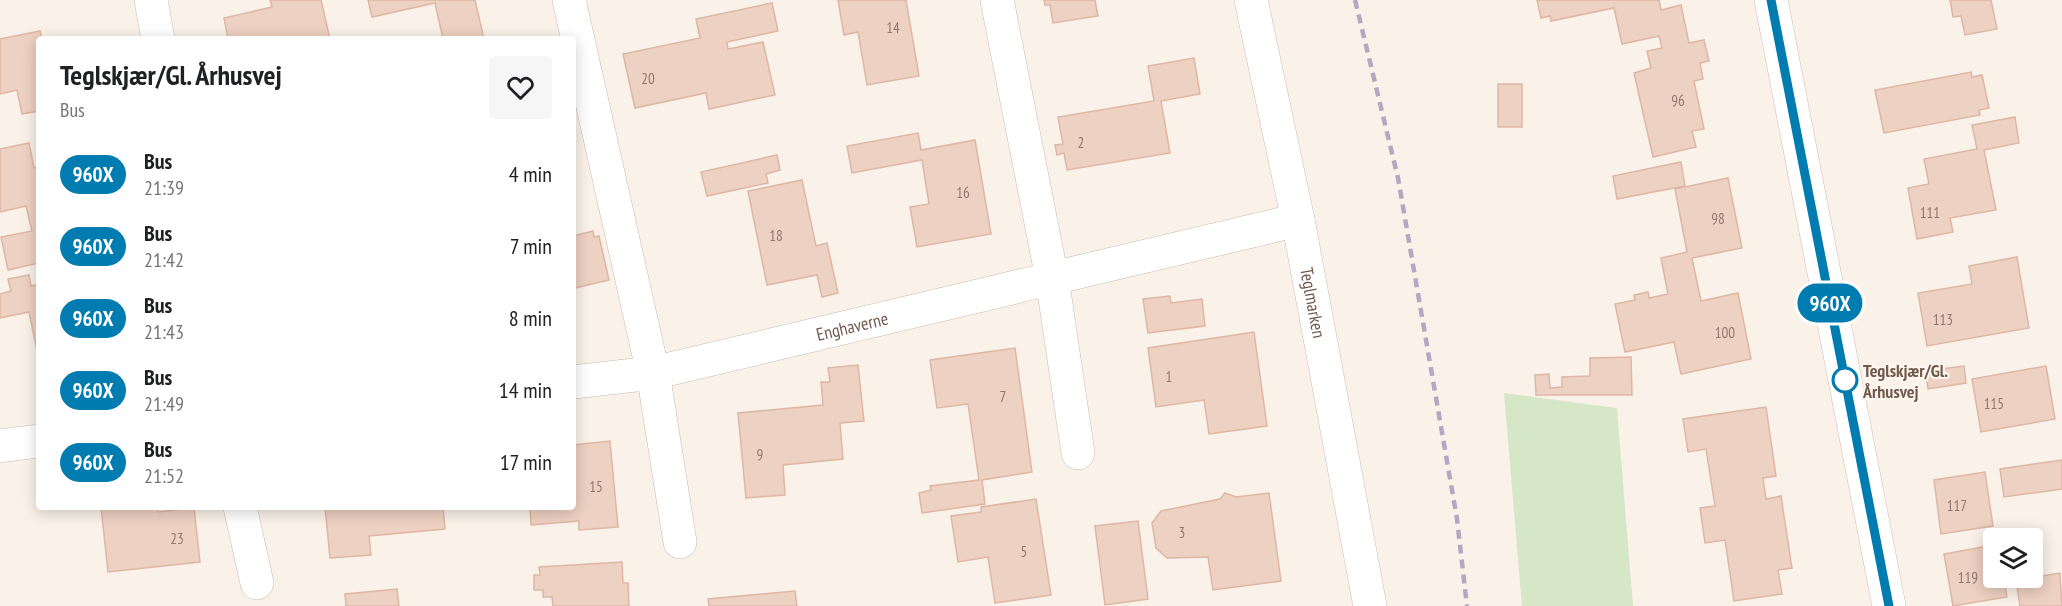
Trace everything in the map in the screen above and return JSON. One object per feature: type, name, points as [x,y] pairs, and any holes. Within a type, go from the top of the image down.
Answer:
[{"type":"street","points":[[151,0],[157,36]]},
{"type":"street","points":[[569,0],[653,373],[680,542]]},
{"type":"street","points":[[997,0],[1052,278],[1078,453]]},
{"type":"street","name":"Teglmarken","points":[[1251,0],[1298,220],[1370,606]]},
{"type":"street","points":[[1771,0],[1889,606]]},
{"type":"street","name":"Enghaverne","points":[[576,382],[653,373],[1298,220]]},
{"type":"street","points":[[0,446],[36,441]]},
{"type":"street","points":[[241,510],[257,583]]},
{"type":"green space","points":[[1504,393],[1617,408],[1633,606],[1522,606]]},
{"type":"building","points":[[270,0],[321,0],[329,36],[227,36],[224,18],[272,7]]},
{"type":"building","points":[[368,0],[475,0],[483,36],[442,36],[435,3],[372,17]]},
{"type":"building","points":[[838,0],[906,0],[919,76],[867,85],[858,32],[844,35]]},
{"type":"building","points":[[1044,0],[1095,0],[1098,16],[1053,23],[1050,5],[1045,5]]},
{"type":"building","points":[[1537,0],[1659,0],[1661,10],[1681,5],[1689,43],[1704,40],[1709,61],[1700,63],[1703,79],[1694,81],[1704,129],[1692,131],[1696,147],[1653,157],[1634,73],[1651,68],[1647,51],[1662,48],[1659,36],[1622,44],[1614,8],[1551,21],[1550,16],[1541,18]]},
{"type":"building","points":[[1950,0],[1991,0],[1997,29],[1965,35],[1961,16],[1953,17]]},
{"type":"building","points":[[772,3],[778,31],[727,42],[728,49],[763,42],[775,95],[709,109],[706,93],[635,108],[623,54],[700,38],[696,19]]},
{"type":"building","points":[[40,31],[41,36],[36,36],[36,112],[22,114],[17,90],[0,94],[0,39]]},
{"type":"building","points":[[1194,58],[1200,94],[1161,101],[1170,153],[1067,170],[1064,153],[1057,155],[1055,145],[1063,144],[1058,117],[1154,101],[1148,66]]},
{"type":"building","points":[[1971,72],[1972,77],[1982,75],[1989,108],[1979,110],[1980,115],[1884,133],[1875,90]]},
{"type":"building","points":[[1498,84],[1522,84],[1522,127],[1498,127]]},
{"type":"building","points":[[2015,117],[2019,143],[1984,150],[1996,210],[1950,218],[1953,232],[1917,239],[1908,188],[1929,184],[1924,159],[1977,149],[1972,125]]},
{"type":"building","points":[[918,133],[921,150],[975,140],[991,234],[917,247],[910,207],[929,204],[922,160],[852,173],[847,146]]},
{"type":"building","points":[[29,143],[34,168],[36,168],[36,264],[8,270],[1,237],[32,231],[26,206],[0,212],[0,149]]},
{"type":"building","points":[[777,155],[780,170],[766,174],[768,183],[707,196],[701,172]]},
{"type":"building","points":[[1681,162],[1685,186],[1617,199],[1613,176]]},
{"type":"building","points":[[1728,178],[1742,248],[1692,258],[1701,301],[1738,293],[1751,359],[1681,374],[1674,342],[1625,352],[1615,304],[1635,300],[1634,295],[1648,292],[1649,298],[1668,294],[1661,258],[1687,252],[1675,189]]},
{"type":"building","points":[[802,180],[816,246],[827,243],[838,293],[822,297],[817,275],[767,285],[748,191]]},
{"type":"building","points":[[593,231],[594,237],[599,236],[609,280],[576,288],[576,235]]},
{"type":"building","points":[[2017,257],[2029,328],[1927,346],[1918,293],[1972,284],[1969,266]]},
{"type":"building","points":[[29,275],[31,286],[36,285],[36,346],[29,312],[0,318],[0,294],[11,291],[8,279]]},
{"type":"building","points":[[1170,296],[1171,303],[1202,299],[1205,326],[1148,333],[1143,299]]},
{"type":"building","points":[[1254,332],[1267,426],[1209,434],[1204,400],[1156,407],[1148,348]]},
{"type":"building","points":[[1015,348],[1032,472],[982,480],[985,504],[922,513],[919,493],[931,490],[930,486],[979,480],[968,404],[937,408],[930,360]]},
{"type":"building","points":[[1631,357],[1632,395],[1536,395],[1535,375],[1549,374],[1550,388],[1562,387],[1562,377],[1590,376],[1590,358]]},
{"type":"building","points":[[858,365],[864,421],[840,423],[843,459],[783,465],[785,495],[746,498],[738,413],[823,405],[821,382],[830,382],[828,368]]},
{"type":"building","points":[[1964,366],[1966,383],[1928,389],[1925,371]]},
{"type":"building","points":[[2046,366],[2055,419],[1981,432],[1972,379]]},
{"type":"building","points":[[1766,407],[1776,476],[1763,478],[1766,499],[1781,496],[1792,568],[1778,570],[1782,594],[1734,601],[1725,540],[1705,543],[1700,508],[1715,506],[1706,449],[1688,452],[1683,419]]},
{"type":"building","points":[[610,441],[618,527],[579,530],[579,521],[531,525],[530,510],[576,510],[576,445]]},
{"type":"building","points":[[2062,460],[2062,489],[2004,497],[2000,469]]},
{"type":"building","points":[[1985,472],[1993,526],[1941,534],[1934,480]]},
{"type":"building","points":[[1225,493],[1236,497],[1269,493],[1281,581],[1213,590],[1208,557],[1167,558],[1156,548],[1152,523],[1161,511],[1220,499]]},
{"type":"building","points":[[1036,499],[1051,595],[995,603],[988,557],[958,562],[951,516],[981,512],[981,507]]},
{"type":"building","points":[[101,510],[158,510],[158,512],[194,510],[200,562],[108,572]]},
{"type":"building","points":[[325,510],[443,510],[445,529],[369,536],[371,555],[330,558]]},
{"type":"building","points":[[1138,521],[1148,599],[1105,605],[1095,526]]},
{"type":"building","points":[[1983,547],[1983,588],[2006,588],[2007,597],[1953,606],[1944,554]]},
{"type":"building","points":[[622,562],[623,583],[628,583],[629,606],[553,606],[552,597],[543,597],[543,590],[534,590],[534,575],[540,575],[539,567]]},
{"type":"building","points":[[2060,573],[2062,606],[2020,606],[2017,588],[2043,588],[2043,576]]},
{"type":"building","points":[[397,589],[399,606],[346,606],[345,594]]},
{"type":"building","points":[[795,591],[797,606],[709,606],[708,599]]},
{"type":"railway","points":[[1355,0],[1398,178],[1457,519],[1467,606]]},
{"type":"bus line","name":"960X","points":[[1771,0],[1889,606]]},
{"type":"place","name":"Teglskjær/Gl. Århusvej","points":[[1845,380]]}]
